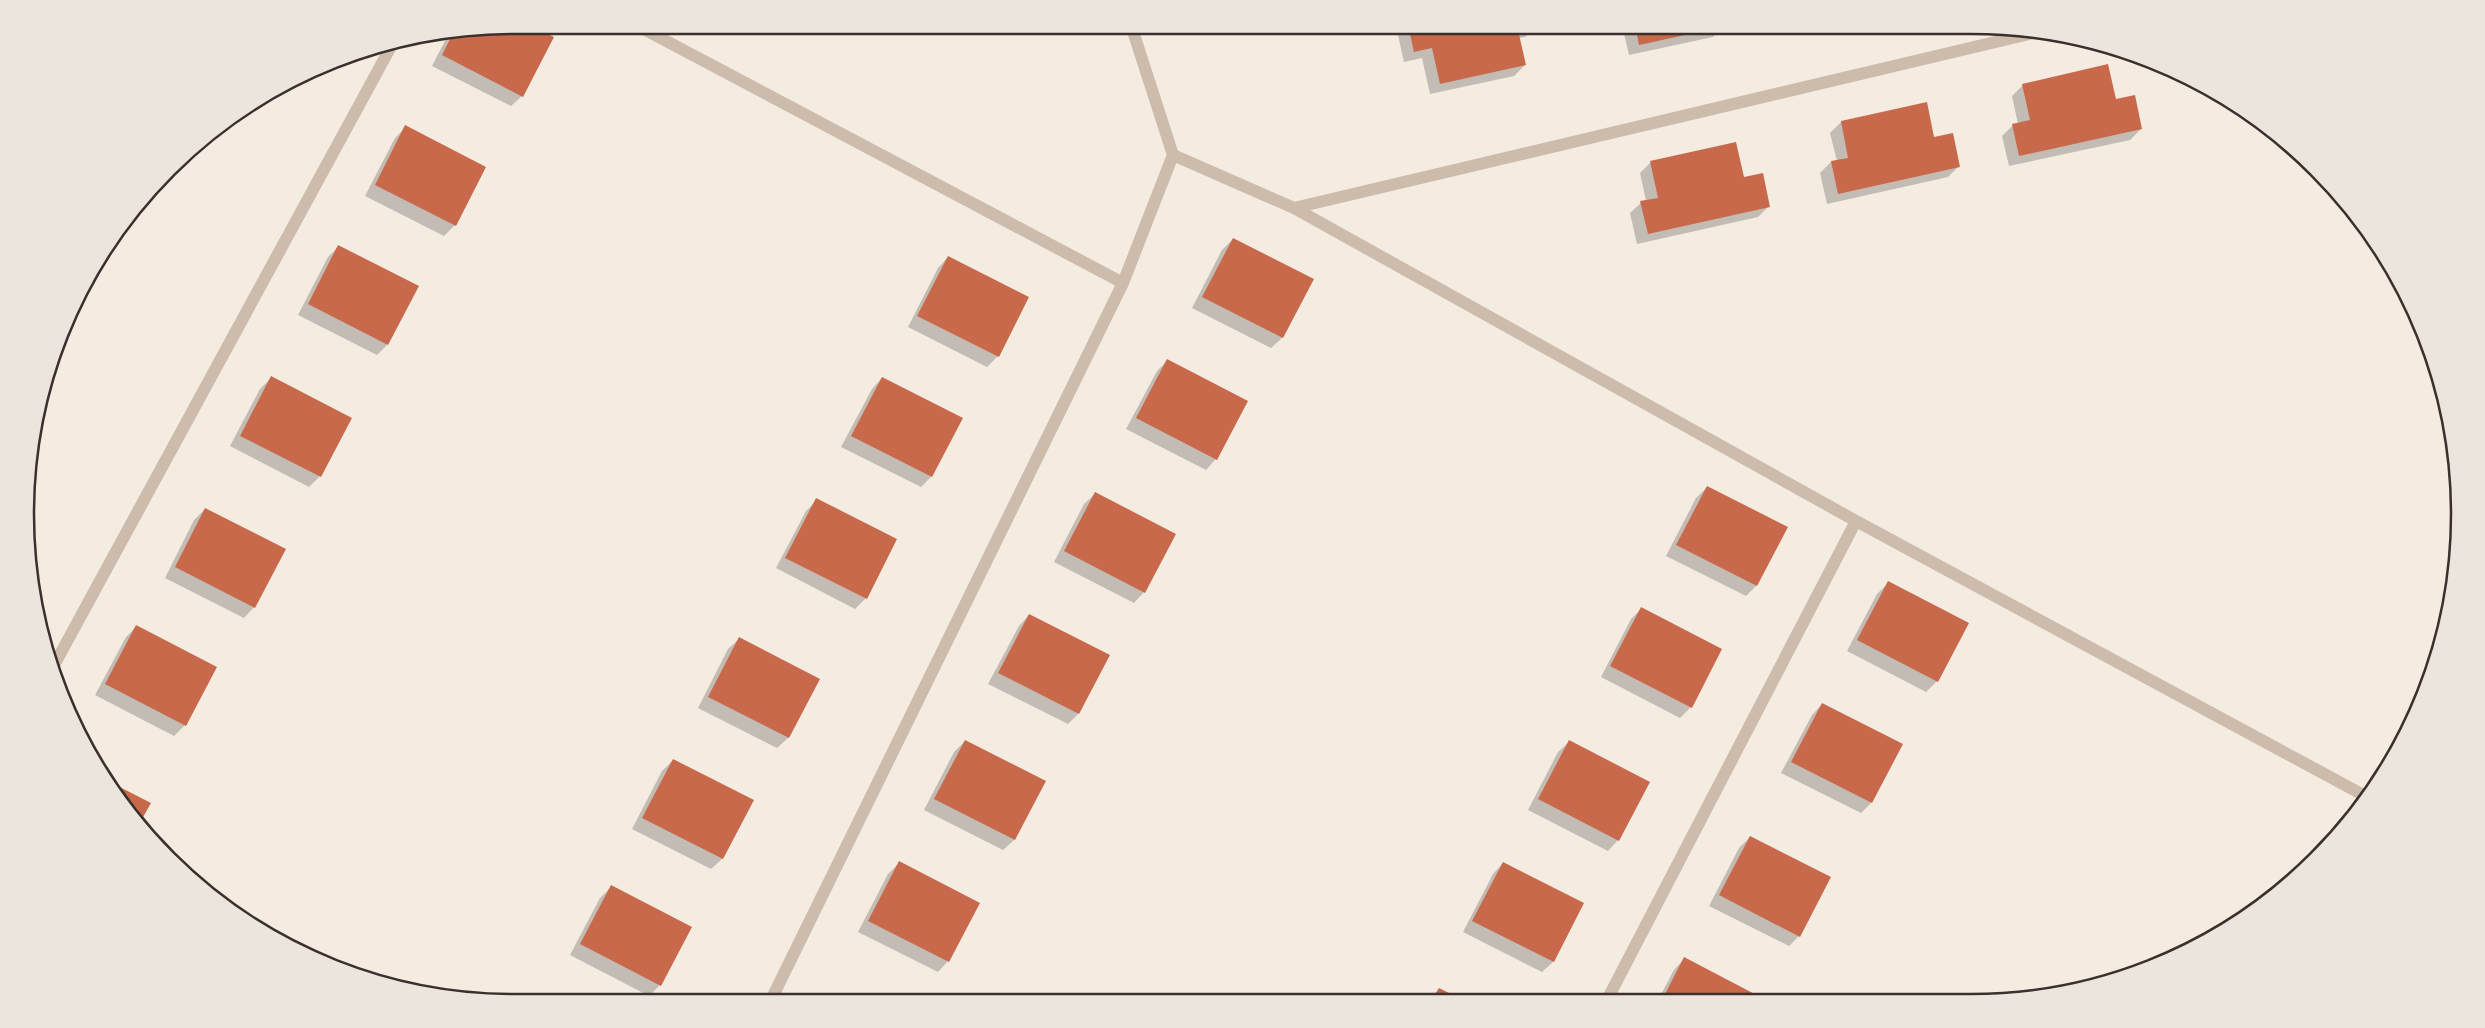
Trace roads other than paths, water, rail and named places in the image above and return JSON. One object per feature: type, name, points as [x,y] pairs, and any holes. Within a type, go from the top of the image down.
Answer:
[{"type":"street","points":[[653,34],[1123,283]]},
{"type":"street","points":[[774,994],[1123,283],[1173,155],[1134,34]]},
{"type":"street","points":[[1294,208],[2019,37]]},
{"type":"street","points":[[57,660],[389,50]]},
{"type":"street","points":[[1173,155],[1294,208],[1856,521],[2361,794]]},
{"type":"street","points":[[1611,994],[1856,521]]}]
